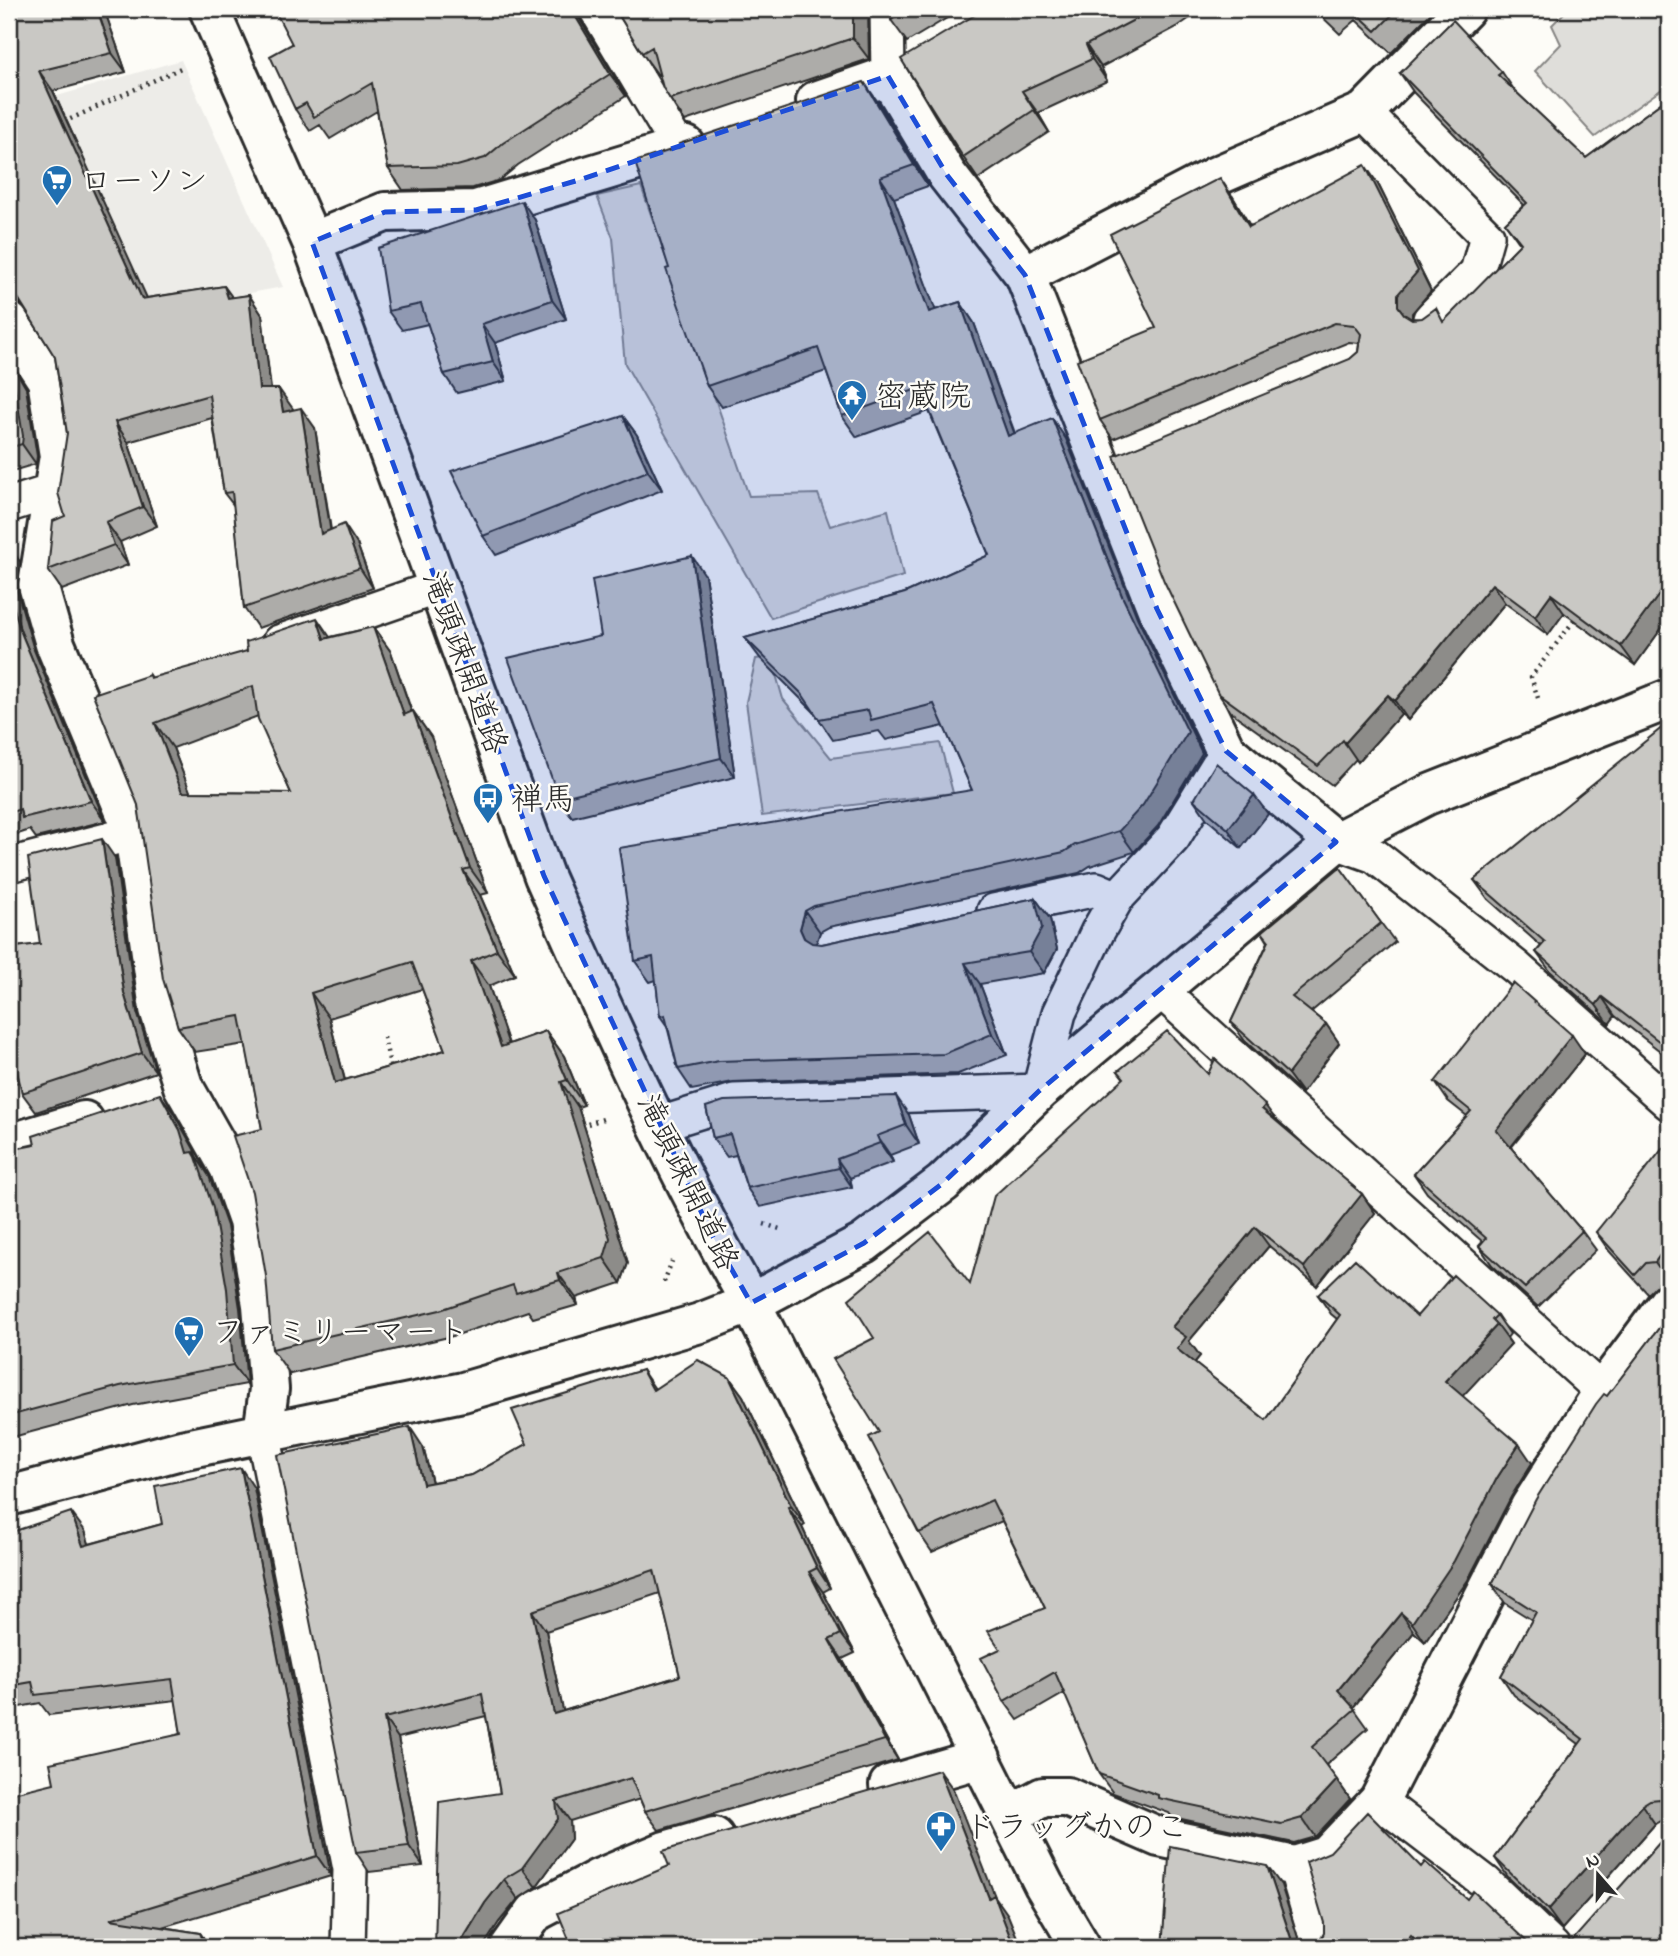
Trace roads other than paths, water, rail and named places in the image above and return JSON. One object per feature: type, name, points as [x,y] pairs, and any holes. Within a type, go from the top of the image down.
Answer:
[{"type":"street","name":"滝頭疎開道路","points":[[209,9],[312,242],[544,876],[713,1237],[751,1303],[1044,1885],[1081,1947]]},
{"type":"street","points":[[1025,275],[1214,177],[1364,112],[1465,9]]},
{"type":"street","points":[[779,114],[888,76],[947,175],[1025,275],[1111,460],[1157,609],[1226,751],[1336,842]]},
{"type":"street","points":[[312,242],[385,212],[476,210],[717,135]]},
{"type":"street","points":[[9,322],[47,380],[59,456],[38,585],[55,644],[94,705],[134,833],[159,1009],[183,1086],[229,1167],[248,1222],[262,1305],[269,1390],[263,1433]]},
{"type":"street","points":[[9,1496],[181,1450],[463,1392],[700,1323],[751,1303],[864,1244],[943,1183],[1039,1091],[1336,842],[1427,796],[1669,699]]},
{"type":"street","points":[[9,1144],[183,1086]]},
{"type":"street","points":[[1009,1815],[1043,1797],[1067,1797],[1159,1837],[1294,1866],[1327,1856],[1379,1801],[1530,1507],[1603,1392],[1669,1302]]},
{"type":"street","points":[[849,1797],[981,1758]]},
{"type":"street","points":[[510,1947],[535,1912],[598,1878],[665,1851],[744,1828]]},
{"type":"lane","points":[[596,9],[679,148]]},
{"type":"lane","points":[[887,9],[888,76]]},
{"type":"lane","points":[[888,76],[920,56]]},
{"type":"lane","points":[[1364,112],[1487,236],[1477,272],[1430,319]]},
{"type":"lane","points":[[9,505],[53,491]]},
{"type":"lane","points":[[244,654],[438,587]]},
{"type":"lane","points":[[655,1114],[734,1101],[1039,1091],[1059,1013],[1117,898],[1173,838],[1226,751]]},
{"type":"lane","points":[[9,864],[134,833]]},
{"type":"lane","points":[[1336,842],[1375,856],[1517,968],[1669,1103]]},
{"type":"lane","points":[[965,917],[1096,889],[1117,898]]},
{"type":"lane","points":[[1160,990],[1603,1392]]},
{"type":"lane","points":[[263,1433],[350,1869],[348,1947]]},
{"type":"lane","points":[[1379,1801],[1568,1944]]},
{"type":"lane","points":[[1294,1866],[1319,1947]]},
{"type":"place","name":"ローソン","points":[[57,207]]},
{"type":"place","name":"密蔵院","points":[[852,422]]},
{"type":"place","name":"禅馬","points":[[488,825]]},
{"type":"place","name":"ファミリーマート","points":[[189,1358]]},
{"type":"place","name":"ドラッグかのこ","points":[[941,1853]]}]
